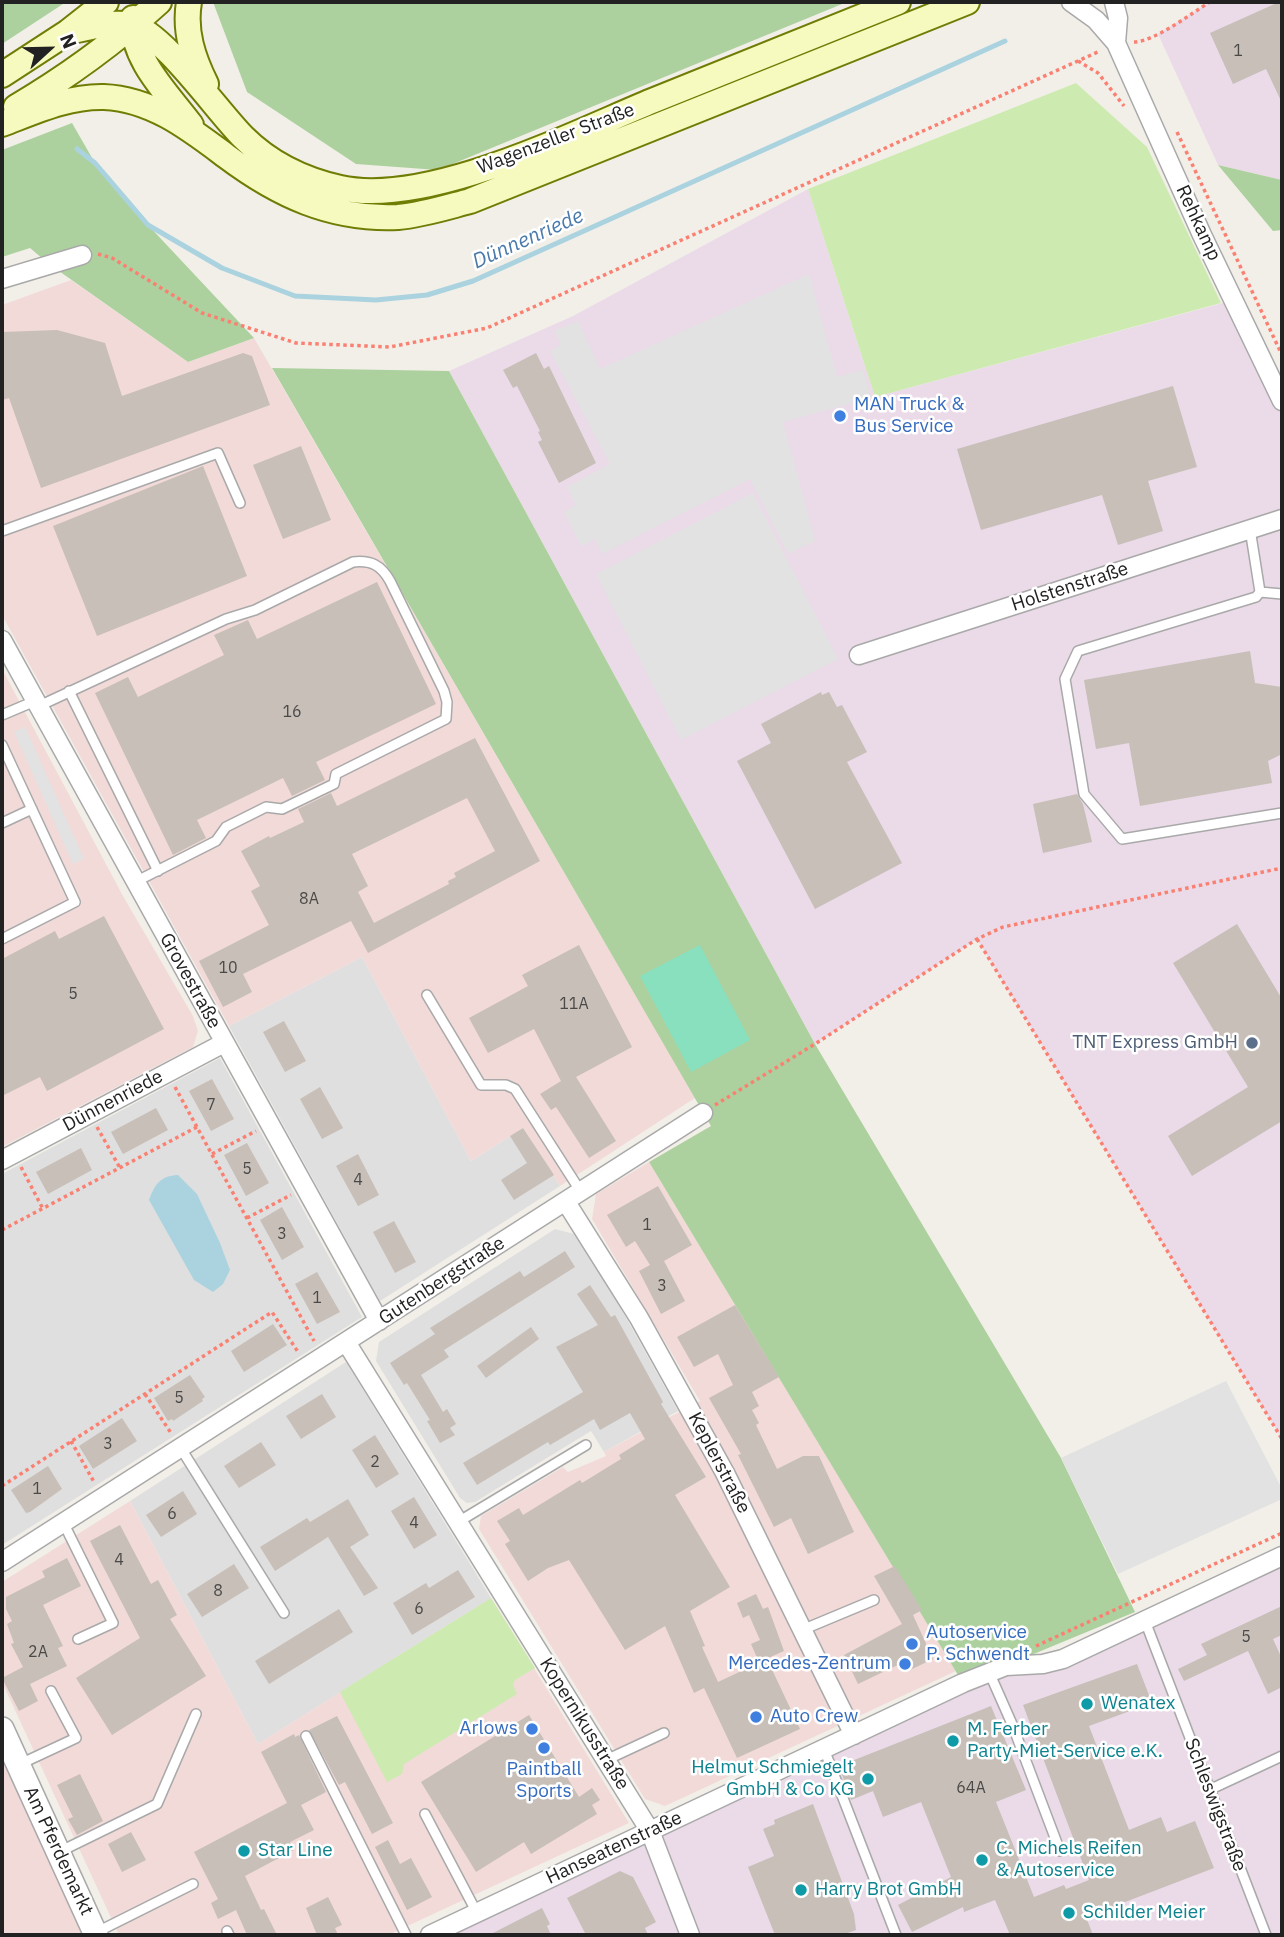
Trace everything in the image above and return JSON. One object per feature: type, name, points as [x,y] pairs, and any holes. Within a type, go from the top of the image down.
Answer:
[{"type":"main road","points":[[2,75],[68,32],[106,2]]},
{"type":"main road","points":[[68,32],[103,25],[159,2]]},
{"type":"main road","points":[[189,2],[186,20],[192,50],[221,113]]},
{"type":"main road","name":"Wagenzeller Straße","points":[[133,14],[244,138],[268,158],[298,175],[342,188],[373,191],[399,190],[461,176],[898,2]]},
{"type":"main road","points":[[2,124],[79,99],[104,97],[131,101],[158,111],[198,134],[252,176],[284,195],[342,213],[368,217],[400,217],[481,197],[967,2]]},
{"type":"main road","points":[[2,115],[69,74],[133,14]]},
{"type":"main road","points":[[133,14],[144,62],[198,134]]},
{"type":"street","name":"Rehkamp","points":[[1072,2],[1096,20],[1116,43],[1202,235],[1282,401]]},
{"type":"street","name":"Rehkamp","points":[[1089,2],[1096,20]]},
{"type":"street","name":"Rehkamp","points":[[1114,2],[1118,18],[1116,43]]},
{"type":"street","points":[[2,279],[82,255]]},
{"type":"street","name":"Holstenstraße","points":[[859,656],[1282,519]]},
{"type":"street","name":"Grovestraße","points":[[2,640],[379,1321]]},
{"type":"street","name":"Dünnenriede","points":[[8,1157],[224,1043]]},
{"type":"street","name":"Gutenbergstraße","points":[[2,1562],[703,1113]]},
{"type":"street","name":"Keplerstraße","points":[[573,1197],[725,1472],[854,1735]]},
{"type":"street","name":"Kopernikusstraße","points":[[346,1342],[650,1831],[691,1935]]},
{"type":"street","points":[[1145,1621],[1282,1556]]},
{"type":"street","name":"Hanseatenstraße","points":[[430,1935],[989,1672],[1006,1665],[1043,1664],[1063,1659],[1145,1621]]},
{"type":"street","name":"Am Pferdemarkt","points":[[2,1729],[96,1934]]},
{"type":"lane","points":[[2,531],[218,453],[240,503]]},
{"type":"lane","points":[[1250,529],[1260,592],[1256,597],[1079,651],[1065,679],[1084,794],[1122,839],[1282,813]]},
{"type":"lane","points":[[2,715],[69,691],[226,619],[255,610],[353,562],[370,562],[383,570],[444,691],[447,702],[446,719],[336,774],[334,784],[324,789],[282,809],[267,807],[226,827],[216,841],[135,882]]},
{"type":"lane","points":[[1260,592],[1282,594]]},
{"type":"lane","points":[[69,691],[158,871]]},
{"type":"lane","points":[[2,745],[75,902],[2,939]]},
{"type":"lane","points":[[2,823],[32,809]]},
{"type":"lane","points":[[427,995],[481,1085],[506,1085],[515,1089],[573,1197]]},
{"type":"lane","points":[[458,1522],[586,1445]]},
{"type":"lane","points":[[180,1447],[284,1613]]},
{"type":"lane","points":[[63,1522],[114,1623],[78,1639]]},
{"type":"lane","points":[[802,1630],[874,1600]]},
{"type":"lane","name":"Schleswigstraße","points":[[1145,1621],[1266,1935]]},
{"type":"lane","points":[[989,1672],[1012,1724],[1060,1851]]},
{"type":"lane","points":[[18,1765],[76,1738],[51,1691]]},
{"type":"lane","points":[[60,1852],[157,1804],[196,1714]]},
{"type":"lane","points":[[606,1760],[664,1733]]},
{"type":"lane","points":[[306,1736],[406,1935]]},
{"type":"lane","points":[[824,1749],[896,1935]]},
{"type":"lane","points":[[1209,1790],[1282,1756]]},
{"type":"lane","points":[[425,1814],[478,1913]]},
{"type":"lane","points":[[96,1934],[193,1884]]},
{"type":"path","points":[[82,255],[96,254],[112,258],[202,313],[296,343],[390,347],[487,328],[1116,43],[1142,42],[1210,2]]},
{"type":"path","points":[[1077,61],[1098,73],[1125,109]]},
{"type":"path","points":[[1177,132],[1282,355]]},
{"type":"path","points":[[703,1113],[977,939],[1003,927],[1282,868]]},
{"type":"path","points":[[977,939],[1282,1439]]},
{"type":"path","points":[[167,1073],[247,1219],[315,1362]]},
{"type":"path","points":[[90,1114],[120,1168]]},
{"type":"path","points":[[212,1154],[269,1124]]},
{"type":"path","points":[[2,1230],[197,1127]]},
{"type":"path","points":[[8,1157],[43,1209]]},
{"type":"path","points":[[247,1219],[304,1188]]},
{"type":"path","points":[[2,1486],[272,1312],[315,1362]]},
{"type":"path","points":[[145,1394],[180,1447]]},
{"type":"path","points":[[71,1441],[102,1496]]},
{"type":"path","points":[[1031,1664],[1034,1646],[1282,1533]]},
{"type":"shaded area","points":[[1210,2],[1282,2],[1282,180],[1218,165],[1158,34]]},
{"type":"shaded area","points":[[808,189],[875,397],[1234,300],[1282,401],[1282,1439],[977,939],[815,1044],[449,371],[573,316]]},
{"type":"shaded area","points":[[809,274],[837,377],[863,370],[871,398],[783,422],[815,541],[788,554],[750,479],[602,554],[595,539],[581,546],[564,512],[576,505],[567,487],[610,464],[550,351],[561,345],[555,331],[578,321],[600,369]]},
{"type":"shaded area","points":[[71,280],[188,362],[254,338],[695,1098],[560,1186],[523,1128],[471,1161],[362,957],[229,1026],[2,615],[2,305]]},
{"type":"shaded area","points":[[753,493],[838,659],[681,740],[596,574]]},
{"type":"shaded area","points":[[2,669],[123,896],[193,1016],[198,1031],[193,1047],[2,1147]]},
{"type":"shaded area","points":[[25,727],[84,859],[73,864],[14,732]]},
{"type":"shaded area","points":[[362,957],[471,1161],[523,1128],[560,1186],[380,1301],[229,1026]]},
{"type":"shaded area","points":[[220,1058],[362,1317],[2,1545],[2,1174]]},
{"type":"shaded area","points":[[649,1162],[956,1671],[665,1806],[645,1799],[479,1529],[481,1516],[563,1467],[568,1472],[606,1456],[604,1452],[700,1401],[592,1219],[596,1194]]},
{"type":"shaded area","points":[[555,1229],[574,1234],[614,1296],[678,1411],[604,1452],[591,1431],[475,1502],[467,1503],[460,1498],[376,1361],[379,1342]]},
{"type":"shaded area","points":[[346,1362],[491,1598],[258,1744],[130,1501]]},
{"type":"shaded area","points":[[1226,1381],[1282,1489],[1282,1499],[1118,1574],[1061,1458]]},
{"type":"shaded area","points":[[130,1501],[258,1744],[491,1598],[629,1823],[388,1935],[119,1935],[2,1682],[2,1582]]},
{"type":"shaded area","points":[[1282,1556],[1282,1935],[430,1935],[963,1683],[1043,1664]]},
{"type":"shaded area","points":[[2,1756],[85,1935],[2,1935]]},
{"type":"green space","points":[[2,2],[66,2],[2,44]]},
{"type":"green space","points":[[213,2],[847,2],[438,170],[356,164],[247,92]]},
{"type":"green space","points":[[1076,83],[1147,147],[1221,303],[875,397],[808,189]]},
{"type":"green space","points":[[72,123],[95,163],[148,225],[254,338],[188,362],[30,248],[2,257],[2,150]]},
{"type":"green space","points":[[1218,165],[1282,180],[1282,230],[1273,231]]},
{"type":"green space","points":[[272,368],[449,371],[815,1044],[1061,1458],[1135,1612],[1024,1658],[961,1680],[649,1162],[711,1126]]},
{"type":"green space","points":[[700,945],[750,1040],[691,1072],[640,976]]},
{"type":"green space","points":[[491,1598],[535,1668],[515,1680],[513,1685],[517,1694],[404,1764],[402,1774],[387,1782],[340,1692]]},
{"type":"water","points":[[178,1175],[197,1194],[230,1270],[223,1284],[213,1292],[194,1280],[149,1200],[159,1182]]},
{"type":"building","points":[[1282,2],[1282,103],[1266,69],[1233,84],[1210,33]]},
{"type":"building","points":[[57,330],[105,343],[122,396],[243,353],[252,356],[270,405],[41,488],[9,398],[2,400],[2,332]]},
{"type":"building","points":[[536,353],[544,369],[549,366],[596,463],[559,483],[538,442],[542,440],[538,432],[540,431],[517,386],[513,388],[503,370]]},
{"type":"building","points":[[1173,386],[1197,467],[1148,481],[1163,531],[1118,545],[1102,495],[981,530],[957,449]]},
{"type":"building","points":[[301,446],[331,520],[283,539],[253,465]]},
{"type":"building","points":[[203,466],[247,576],[97,636],[53,526]]},
{"type":"building","points":[[377,582],[436,704],[316,762],[325,780],[292,796],[283,778],[197,820],[206,838],[173,855],[95,693],[128,677],[138,697],[224,655],[214,635],[248,620],[257,639]]},
{"type":"building","points":[[1250,651],[1255,683],[1282,687],[1282,754],[1268,761],[1272,783],[1140,806],[1129,743],[1096,749],[1084,680]]},
{"type":"building","points":[[821,692],[822,695],[829,692],[837,707],[842,705],[867,752],[847,762],[902,863],[815,909],[737,761],[771,743],[761,724]]},
{"type":"building","points":[[475,738],[540,861],[368,953],[351,921],[243,974],[252,992],[223,1007],[199,961],[269,925],[251,891],[260,886],[241,851],[304,822],[298,809],[331,793],[337,806]],"holes":[[[467,798],[495,851],[454,873],[456,877],[448,881],[449,884],[374,923],[358,892],[368,886],[352,854]]]},
{"type":"building","points":[[1077,794],[1083,804],[1092,842],[1043,853],[1033,804]]},
{"type":"building","points":[[104,916],[164,1029],[47,1091],[40,1077],[2,1096],[2,959],[55,931],[59,939]]},
{"type":"building","name":"TNT Express GmbH","points":[[1237,924],[1282,999],[1282,1121],[1192,1176],[1168,1136],[1248,1087],[1173,963]]},
{"type":"building","points":[[579,945],[632,1047],[576,1077],[616,1141],[589,1158],[556,1107],[551,1110],[540,1094],[561,1081],[534,1029],[488,1053],[469,1018],[528,986],[522,975]]},
{"type":"building","points":[[284,1021],[306,1061],[285,1072],[263,1032]]},
{"type":"building","points":[[212,1079],[234,1119],[211,1131],[189,1091]]},
{"type":"building","points":[[320,1087],[343,1128],[322,1139],[300,1099]]},
{"type":"building","points":[[156,1108],[168,1130],[123,1154],[111,1132]]},
{"type":"building","points":[[523,1128],[554,1175],[514,1200],[501,1180],[527,1163],[510,1136]]},
{"type":"building","points":[[247,1143],[269,1183],[246,1196],[224,1155]]},
{"type":"building","points":[[81,1148],[92,1170],[48,1194],[36,1172]]},
{"type":"building","points":[[358,1154],[379,1195],[358,1206],[336,1166]]},
{"type":"building","points":[[658,1186],[692,1245],[664,1261],[685,1301],[661,1314],[639,1271],[650,1265],[635,1241],[626,1247],[607,1215]]},
{"type":"building","points":[[282,1207],[304,1247],[282,1260],[260,1220]]},
{"type":"building","points":[[394,1221],[416,1262],[395,1273],[373,1232]]},
{"type":"building","points":[[565,1251],[575,1267],[444,1350],[449,1357],[421,1375],[443,1412],[447,1409],[456,1424],[450,1428],[455,1435],[440,1443],[427,1421],[430,1420],[407,1383],[404,1385],[390,1363],[435,1334],[430,1328],[520,1271],[524,1277]]},
{"type":"building","points":[[317,1272],[340,1312],[317,1324],[295,1284]]},
{"type":"building","points":[[590,1285],[611,1317],[615,1315],[663,1402],[661,1404],[706,1477],[675,1495],[730,1587],[690,1611],[718,1682],[767,1659],[800,1729],[737,1758],[704,1688],[694,1693],[665,1626],[625,1650],[569,1560],[548,1568],[528,1581],[505,1544],[510,1541],[497,1521],[519,1508],[523,1515],[580,1480],[582,1483],[621,1459],[619,1455],[645,1439],[630,1413],[600,1430],[594,1419],[550,1445],[548,1442],[477,1485],[463,1463],[583,1392],[556,1347],[598,1325],[577,1294]]},
{"type":"building","points":[[735,1305],[779,1377],[752,1392],[759,1406],[752,1410],[759,1423],[756,1425],[777,1469],[803,1456],[819,1456],[854,1532],[808,1554],[791,1518],[774,1527],[738,1455],[741,1454],[709,1398],[733,1385],[718,1354],[694,1367],[677,1337]]},
{"type":"building","points":[[273,1324],[287,1345],[244,1372],[231,1351]]},
{"type":"building","points":[[531,1327],[539,1339],[486,1378],[477,1366]]},
{"type":"building","points":[[190,1375],[205,1397],[173,1421],[168,1421],[154,1398]]},
{"type":"building","points":[[322,1394],[336,1417],[301,1439],[286,1416]]},
{"type":"building","points":[[122,1418],[137,1441],[93,1469],[79,1446]]},
{"type":"building","points":[[375,1435],[399,1474],[376,1488],[352,1450]]},
{"type":"building","points":[[261,1442],[276,1465],[239,1488],[224,1466]]},
{"type":"building","points":[[48,1466],[62,1489],[26,1513],[11,1490]]},
{"type":"building","points":[[183,1491],[197,1514],[161,1537],[146,1515]]},
{"type":"building","points":[[414,1497],[437,1535],[414,1549],[391,1511]]},
{"type":"building","points":[[348,1499],[369,1535],[350,1547],[378,1588],[364,1596],[328,1537],[275,1571],[260,1547],[307,1518],[310,1522]]},
{"type":"building","points":[[120,1525],[151,1584],[158,1580],[177,1615],[170,1619],[206,1676],[112,1735],[76,1678],[140,1638],[90,1541]]},
{"type":"building","points":[[67,1558],[81,1586],[43,1605],[63,1646],[58,1648],[67,1666],[30,1684],[38,1701],[19,1711],[2,1678],[23,1667],[11,1644],[14,1643],[7,1624],[12,1621],[6,1609],[6,1597],[45,1577],[42,1571]]},
{"type":"building","points":[[234,1564],[249,1588],[202,1617],[187,1594]]},
{"type":"building","points":[[895,1566],[922,1610],[913,1615],[933,1659],[910,1670],[906,1661],[858,1684],[844,1655],[902,1624],[874,1576]]},
{"type":"building","points":[[458,1570],[475,1597],[412,1635],[393,1603],[426,1583],[429,1588]]},
{"type":"building","points":[[756,1594],[763,1609],[768,1607],[784,1651],[759,1662],[751,1644],[760,1640],[749,1615],[743,1618],[737,1603]]},
{"type":"building","points":[[1282,1606],[1282,1635],[1273,1639],[1282,1659],[1282,1687],[1268,1694],[1248,1651],[1184,1681],[1178,1669],[1207,1655],[1201,1644]]},
{"type":"building","points":[[339,1609],[353,1632],[269,1684],[255,1661]]},
{"type":"building","points":[[1137,1664],[1152,1703],[1089,1726],[1129,1830],[1161,1817],[1167,1832],[1195,1821],[1214,1868],[1086,1917],[1093,1935],[1010,1935],[995,1900],[964,1912],[963,1907],[912,1932],[898,1905],[951,1877],[921,1802],[883,1817],[873,1791],[851,1800],[839,1766],[991,1706],[1026,1790],[996,1802],[1034,1897],[1064,1885],[1066,1889],[1089,1880],[1023,1705]]},
{"type":"building","points":[[529,1715],[579,1797],[592,1788],[600,1800],[592,1805],[597,1814],[531,1854],[524,1842],[476,1872],[421,1782]]},
{"type":"building","points":[[337,1716],[393,1823],[372,1834],[345,1782],[339,1785],[309,1730]]},
{"type":"building","points":[[294,1734],[295,1737],[299,1735],[326,1792],[301,1805],[314,1830],[290,1842],[294,1850],[245,1876],[261,1910],[264,1909],[277,1935],[247,1935],[236,1910],[218,1919],[211,1903],[218,1899],[194,1852],[287,1803],[261,1752]]},
{"type":"building","points":[[80,1774],[103,1821],[77,1835],[68,1819],[73,1817],[57,1785]]},
{"type":"building","name":"Harry Brot GmbH","points":[[813,1804],[854,1914],[856,1930],[842,1935],[775,1935],[748,1867],[774,1856],[763,1829],[775,1824],[774,1820]]},
{"type":"building","points":[[131,1832],[146,1860],[122,1872],[108,1844]]},
{"type":"building","points":[[388,1840],[400,1864],[411,1858],[432,1897],[407,1910],[375,1847]]},
{"type":"building","points":[[620,1871],[633,1877],[656,1922],[645,1928],[648,1935],[586,1935],[567,1898]]},
{"type":"building","points":[[328,1897],[342,1925],[335,1928],[338,1935],[317,1935],[306,1908]]},
{"type":"building","points":[[542,1908],[550,1924],[547,1926],[551,1935],[489,1935]]},
{"type":"waterway","name":"Dünnenriede","points":[[77,149],[95,163],[148,225],[222,268],[295,296],[376,300],[427,295],[473,281],[1005,41]]},
{"type":"place","name":"MAN Truck & Bus Service","points":[[840,416]]},
{"type":"place","name":"TNT Express GmbH","points":[[1252,1043]]},
{"type":"place","name":"Autoservice P. Schwendt","points":[[912,1644]]},
{"type":"place","name":"Mercedes-Zentrum","points":[[905,1664]]},
{"type":"place","name":"Wenatex","points":[[1087,1704]]},
{"type":"place","name":"Auto Crew","points":[[756,1717]]},
{"type":"place","name":"Arlows","points":[[532,1729]]},
{"type":"place","name":"M. Ferber Party-Miet-Service e.K.","points":[[953,1741]]},
{"type":"place","name":"Paintball Sports","points":[[544,1748]]},
{"type":"place","name":"Helmut Schmiegelt GmbH & Co KG","points":[[868,1779]]},
{"type":"place","name":"Star Line","points":[[244,1851]]},
{"type":"place","name":"C. Michels Reifen & Autoservice","points":[[982,1860]]},
{"type":"place","name":"Harry Brot GmbH","points":[[801,1890]]},
{"type":"place","name":"Schilder Meier","points":[[1069,1913]]}]
